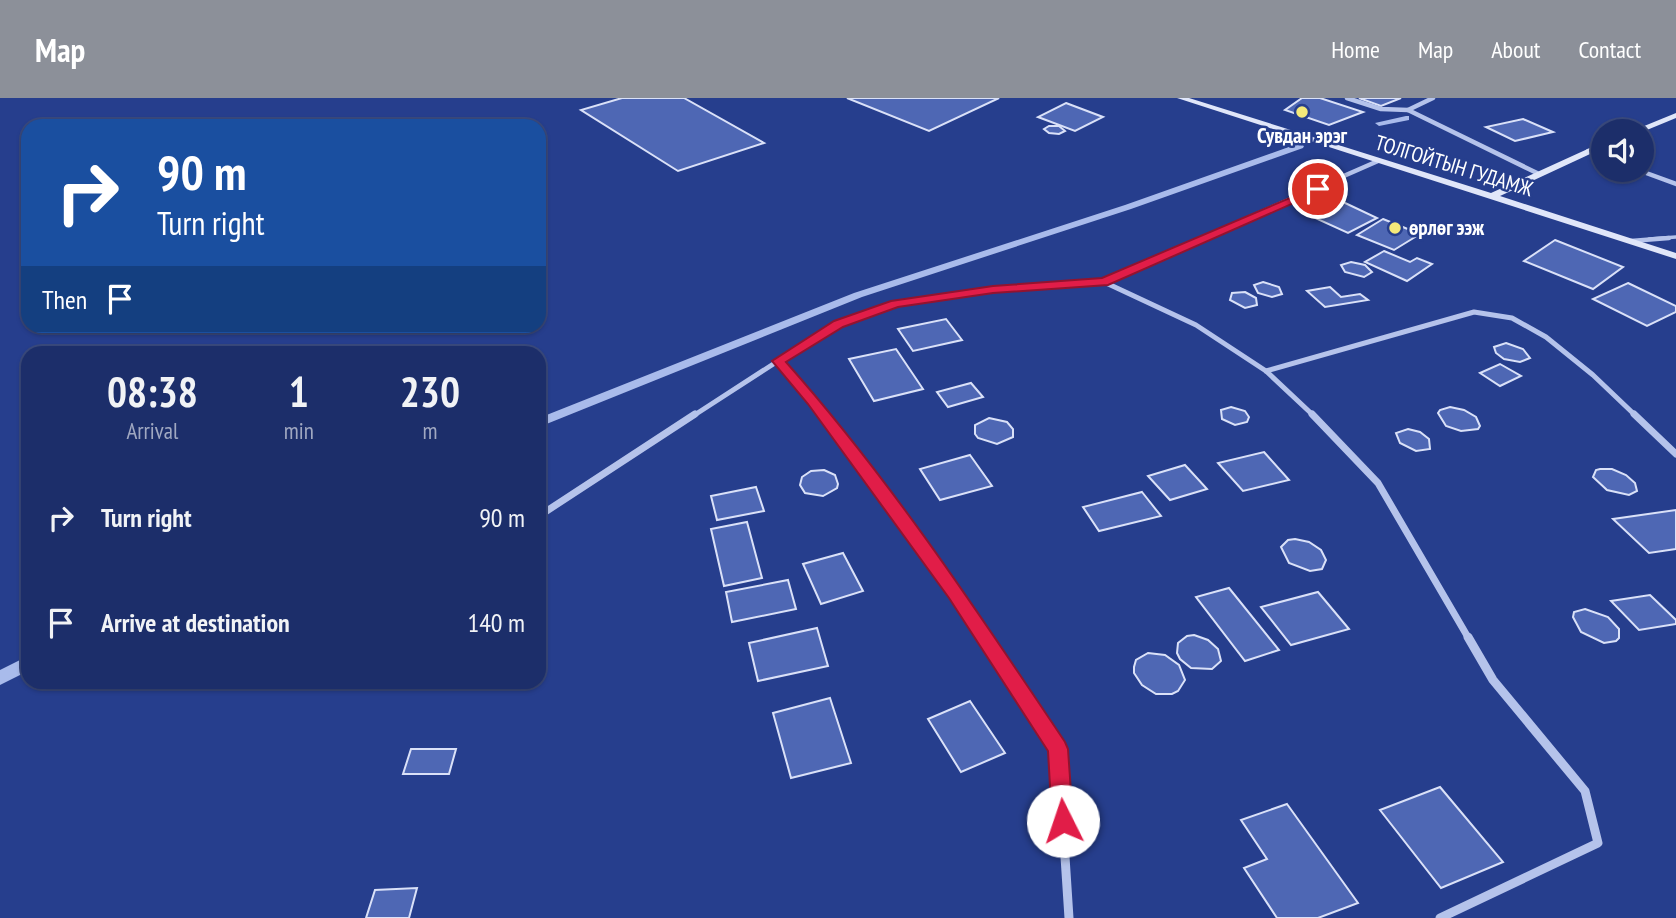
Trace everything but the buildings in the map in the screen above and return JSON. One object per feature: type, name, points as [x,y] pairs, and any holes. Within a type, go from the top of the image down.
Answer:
[{"type":"main road","name":"ТОЛГОЙТЫН ГУДАМЖ","points":[[1181,98],[1494,195],[1676,256]]},
{"type":"main road","points":[[1654,124],[1676,115]]},
{"type":"main road","points":[[1494,195],[1591,150]]},
{"type":"street","points":[[1347,98],[1381,109],[1408,110],[1537,173]]},
{"type":"street","points":[[1408,110],[1433,98]]},
{"type":"street","points":[[546,512],[638,455],[698,411],[839,324],[896,303],[993,290],[1104,282],[1378,161]]},
{"type":"street","points":[[1654,176],[1676,184]]},
{"type":"street","points":[[1104,282],[1196,325],[1266,371],[1286,387],[1378,483],[1493,680],[1585,791],[1598,843],[1440,918]]},
{"type":"street","points":[[1266,371],[1474,312],[1512,318],[1546,337],[1593,375],[1676,454]]},
{"type":"street","points":[[778,361],[813,401],[955,593],[1058,749],[1069,918]]},
{"type":"lane","points":[[1631,241],[1676,237]]},
{"type":"waterway","points":[[1379,123],[1406,118]]},
{"type":"waterway","points":[[546,420],[858,295],[1128,207],[1300,146]]},
{"type":"waterway","points":[[0,678],[21,667]]},
{"type":"place","name":"Сувдан эрэг","points":[[1302,112]]},
{"type":"place","name":"өрлөг ээж","points":[[1395,228]]},
{"type":"route","points":[[1063,821],[1058,749],[955,593],[813,401],[778,361],[839,324],[896,303],[993,290],[1104,282],[1318,189]]}]
